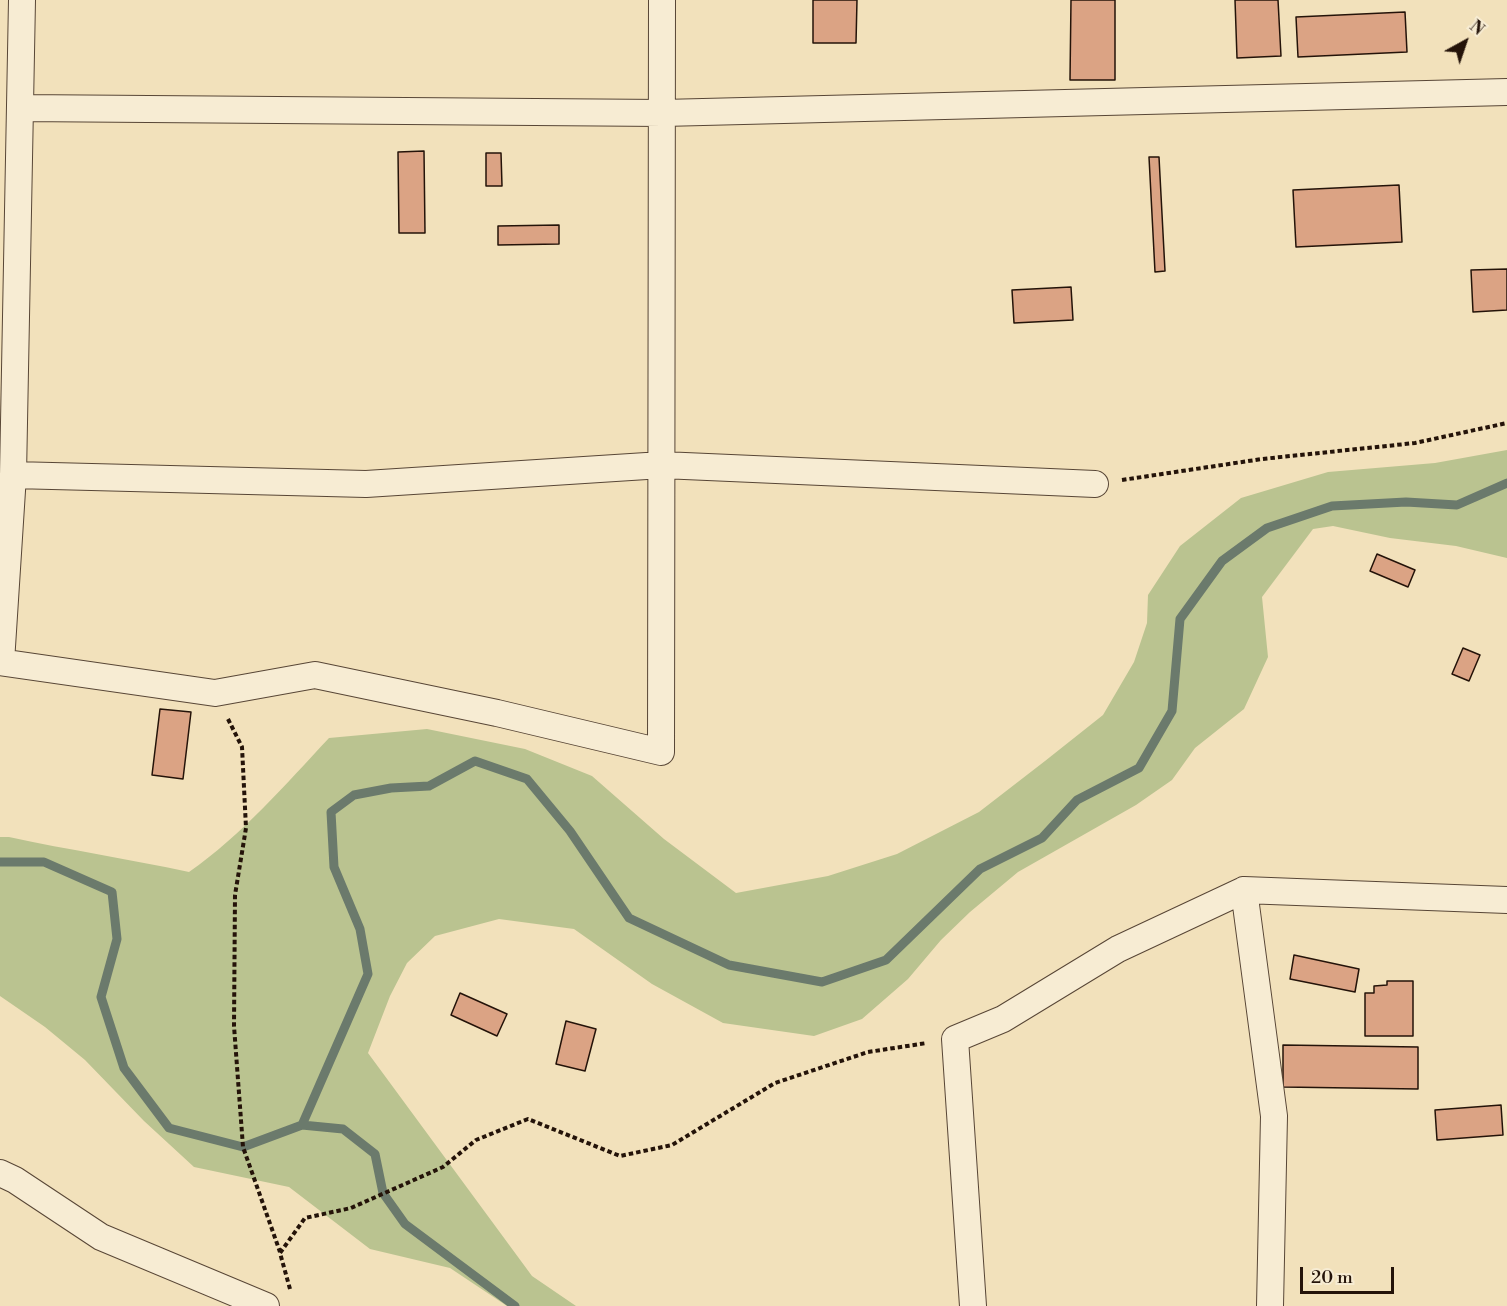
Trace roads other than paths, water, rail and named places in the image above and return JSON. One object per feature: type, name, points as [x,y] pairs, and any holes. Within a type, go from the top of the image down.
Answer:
[{"type":"street","points":[[22,0],[14,474],[0,662],[215,693],[315,675],[497,712],[661,752],[662,0]]},
{"type":"street","points":[[20,108],[663,113],[1507,92]]},
{"type":"street","points":[[14,474],[366,484],[662,465],[1095,484]]},
{"type":"street","points":[[973,1306],[955,1040],[1003,1019],[1118,949],[1244,890],[1507,900]]},
{"type":"street","points":[[1244,890],[1274,1116],[1270,1306]]},
{"type":"street","points":[[0,1173],[15,1180],[101,1237],[266,1306]]},
{"type":"waterway","points":[[0,862],[44,862],[112,892],[117,939],[101,997],[124,1068],[169,1128],[243,1147],[302,1125],[368,974],[360,929],[334,867],[331,812],[354,795],[391,788],[429,786],[475,761],[527,779],[570,831],[629,918],[729,965],[822,982],[886,960],[980,869],[1042,838],[1077,800],[1139,768],[1172,711],[1180,619],[1222,561],[1267,528],[1332,506],[1406,502],[1457,505],[1507,483]]},
{"type":"waterway","points":[[302,1125],[343,1129],[375,1154],[383,1193],[405,1224],[515,1306]]}]
